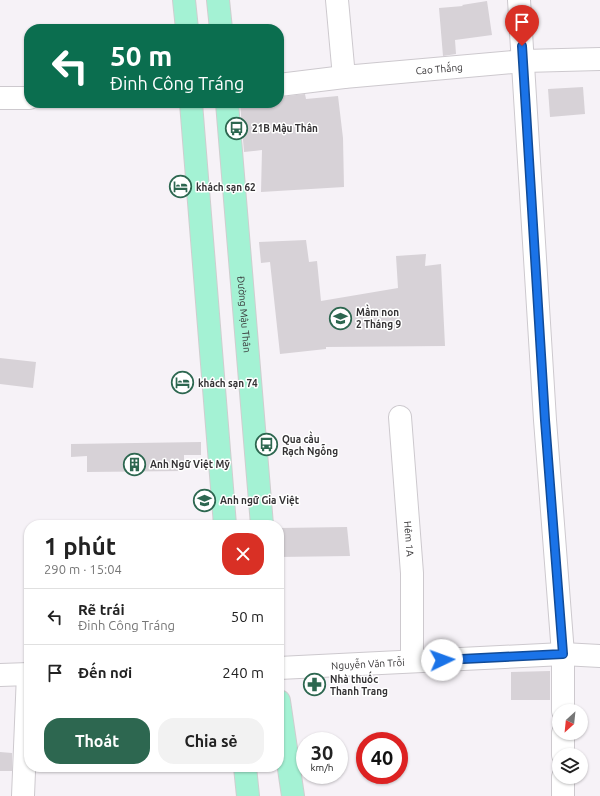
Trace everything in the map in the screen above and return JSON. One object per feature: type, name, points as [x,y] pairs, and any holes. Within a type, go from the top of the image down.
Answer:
[{"type":"main road","points":[[184,0],[186,24]]},
{"type":"main road","points":[[218,0],[220,24]]},
{"type":"main road","points":[[191,108],[225,520]]},
{"type":"main road","name":"Đường Mậu Thân","points":[[227,108],[262,520]]},
{"type":"main road","points":[[284,735],[293,796]]},
{"type":"main road","points":[[246,772],[248,796]]},
{"type":"street","points":[[337,0],[344,77]]},
{"type":"street","points":[[519,0],[524,61],[545,420],[563,654],[563,704]]},
{"type":"street","name":"Cao Thắng","points":[[284,84],[344,77],[524,61],[600,59]]},
{"type":"street","points":[[0,98],[24,98]]},
{"type":"street","name":"Hẻm 1A","points":[[400,416],[412,573],[412,661]]},
{"type":"street","name":"Nguyễn Văn Trỗi","points":[[284,668],[563,654],[600,656]]},
{"type":"street","points":[[0,675],[24,674]]},
{"type":"street","points":[[23,796],[24,772]]},
{"type":"street","points":[[563,784],[563,796]]},
{"type":"building","points":[[487,1],[492,35],[455,40],[456,54],[443,56],[439,8],[463,6],[462,5]]},
{"type":"building","points":[[583,87],[585,114],[550,117],[548,89]]},
{"type":"building","points":[[305,94],[306,99],[338,96],[343,138],[344,187],[261,192],[262,150],[244,152],[240,108],[284,108],[284,96]]},
{"type":"building","points":[[306,240],[309,262],[317,261],[321,301],[398,288],[396,256],[426,254],[425,266],[441,264],[445,346],[326,347],[326,349],[280,354],[270,262],[261,263],[259,242]]},
{"type":"building","points":[[0,358],[36,362],[33,388],[0,384]]},
{"type":"building","points":[[201,442],[201,455],[184,455],[184,471],[87,472],[87,456],[71,457],[71,444]]},
{"type":"building","points":[[347,527],[350,556],[284,557],[284,528]]},
{"type":"building","points":[[550,671],[550,700],[511,700],[511,672]]},
{"type":"building","points":[[0,752],[12,753],[12,771],[0,771]]},
{"type":"place","name":"21B Mậu Thân","points":[[237,128]]},
{"type":"place","name":"khách sạn 62","points":[[181,187]]},
{"type":"place","name":"Mầm non 2 Tháng 9","points":[[340,318]]},
{"type":"place","name":"khách sạn 74","points":[[183,383]]},
{"type":"place","name":"Qua cầu Rạch Ngỗng","points":[[267,445]]},
{"type":"place","name":"Anh Ngữ Việt Mỹ","points":[[135,464]]},
{"type":"place","name":"Anh ngữ Gia Việt","points":[[204,500]]},
{"type":"place","name":"Nhà thuốc Thanh Trang","points":[[314,685]]},
{"type":"route","points":[[442,660],[563,654],[545,420],[522,46]]}]
